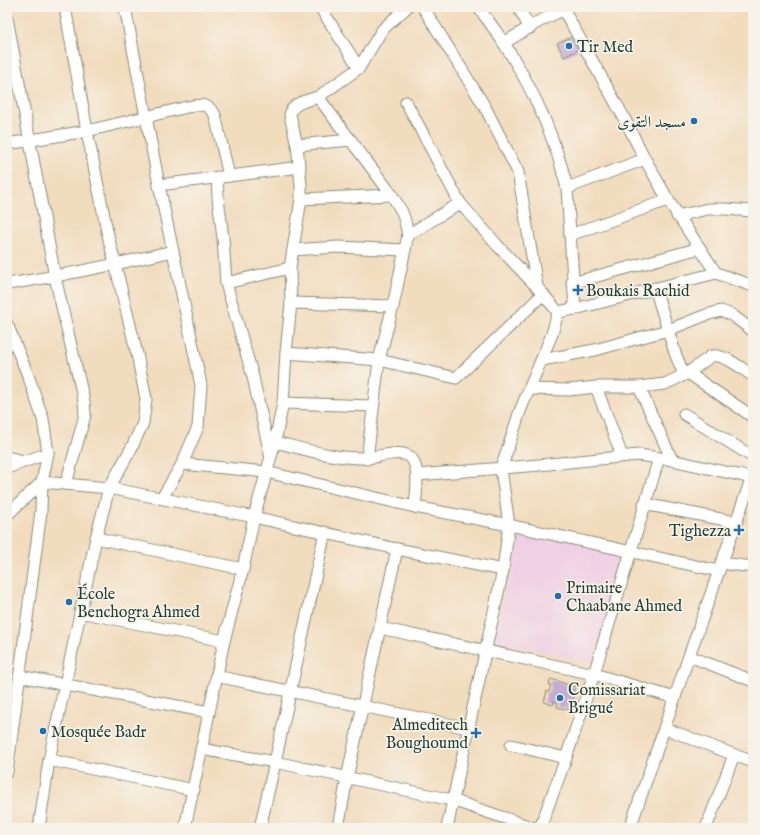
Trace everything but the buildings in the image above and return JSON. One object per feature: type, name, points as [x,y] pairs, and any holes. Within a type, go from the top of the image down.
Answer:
[{"type":"street","points":[[39,828],[49,760],[96,538],[109,488],[131,449],[143,423],[146,399],[138,354],[115,265],[87,131],[65,7]]},
{"type":"street","points":[[125,7],[159,185],[201,385],[198,427],[182,464],[162,498]]},
{"type":"street","points":[[320,7],[359,68]]},
{"type":"street","points":[[185,828],[224,640],[243,569],[254,517],[275,442],[283,403],[291,303],[290,268],[301,199],[300,167],[297,145],[290,115],[292,109],[302,102],[318,97],[359,68],[382,30],[407,7]]},
{"type":"street","points":[[423,7],[485,107],[518,172],[540,291]]},
{"type":"street","points":[[478,7],[504,43],[524,76],[541,110],[564,176],[567,188],[572,283],[575,309]]},
{"type":"street","points":[[518,7],[530,28]]},
{"type":"street","points":[[504,43],[564,8],[677,216],[716,273]]},
{"type":"street","points":[[7,18],[55,277],[84,402],[85,415],[66,484]]},
{"type":"street","points":[[318,97],[392,195],[403,216],[408,235],[393,306],[378,360],[367,458]]},
{"type":"street","points":[[406,102],[460,203],[558,312]]},
{"type":"street","points":[[7,144],[87,131],[146,116],[196,105],[205,105],[211,109],[215,115],[230,176]]},
{"type":"street","points":[[297,145],[351,140]]},
{"type":"street","points":[[567,188],[645,159]]},
{"type":"street","points":[[159,185],[300,167]]},
{"type":"street","points":[[218,177],[218,198],[223,238],[226,283],[253,377],[271,457]]},
{"type":"street","points":[[301,199],[392,195]]},
{"type":"street","points":[[570,235],[668,200]]},
{"type":"street","points":[[408,235],[460,203]]},
{"type":"street","points":[[677,216],[708,209],[753,211]]},
{"type":"street","points":[[293,250],[338,247],[405,250]]},
{"type":"street","points":[[572,283],[700,248]]},
{"type":"street","points":[[7,284],[55,277],[173,251]]},
{"type":"street","points":[[226,283],[290,268]]},
{"type":"street","points":[[558,312],[716,273],[753,286]]},
{"type":"street","points":[[655,288],[668,330],[686,374],[753,417]]},
{"type":"street","points":[[286,353],[378,360],[456,378],[540,291]]},
{"type":"street","points":[[291,303],[393,306]]},
{"type":"street","points":[[542,360],[595,350],[668,330],[706,315],[721,311],[732,315],[753,331]]},
{"type":"street","points":[[447,828],[503,570],[509,525],[501,469],[520,411],[552,334],[558,312]]},
{"type":"street","points":[[7,324],[29,378],[43,419],[48,452],[42,482],[41,511],[7,772]]},
{"type":"street","points":[[529,389],[569,390],[596,387],[639,387],[665,384],[686,374],[711,356],[715,355],[724,358],[753,376]]},
{"type":"street","points":[[596,387],[622,456]]},
{"type":"street","points":[[639,387],[672,460]]},
{"type":"street","points":[[283,403],[373,406]]},
{"type":"street","points":[[684,414],[753,457]]},
{"type":"street","points":[[275,442],[341,457],[367,458],[397,453],[408,455],[413,460],[417,475],[415,507]]},
{"type":"street","points":[[7,468],[48,452]]},
{"type":"street","points":[[417,475],[501,469],[640,455],[752,476],[630,828]]},
{"type":"street","points":[[7,458],[25,461]]},
{"type":"street","points":[[540,828],[566,758],[594,674],[659,458]]},
{"type":"street","points":[[182,464],[266,472],[415,507],[631,551],[720,567],[753,567]]},
{"type":"street","points":[[7,515],[42,482],[109,488],[503,570]]},
{"type":"street","points":[[644,504],[736,522]]},
{"type":"street","points":[[260,828],[325,532]]},
{"type":"street","points":[[96,538],[243,569]]},
{"type":"street","points":[[338,828],[347,778],[364,706],[397,549]]},
{"type":"street","points":[[80,612],[224,640]]},
{"type":"street","points":[[380,628],[594,674],[675,698]]},
{"type":"street","points":[[689,656],[753,681]]},
{"type":"street","points":[[19,676],[209,712]]},
{"type":"street","points":[[216,676],[468,728]]},
{"type":"street","points":[[664,728],[753,762]]},
{"type":"street","points":[[512,745],[566,758]]},
{"type":"street","points":[[201,749],[275,762],[452,800],[534,828]]},
{"type":"street","points":[[706,828],[734,754]]},
{"type":"street","points":[[49,760],[194,790]]},
{"type":"shaded area","name":"Primaire Chaabane Ahmed","points":[[519,529],[628,550],[592,663],[493,641]]},
{"type":"place","name":"Tir Med","points":[[569,46]]},
{"type":"place","name":"مسجد التقوى","points":[[694,121]]},
{"type":"place","name":"Boukais Rachid","points":[[578,290]]},
{"type":"place","name":"Tighezza","points":[[739,530]]},
{"type":"place","name":"Primaire Chaabane Ahmed","points":[[558,596]]},
{"type":"place","name":"École Benchogra Ahmed","points":[[69,602]]},
{"type":"place","name":"Comissariat Brigué","points":[[560,698]]},
{"type":"place","name":"Mosquée Badr","points":[[43,731]]},
{"type":"place","name":"Almeditech Boughoumd","points":[[476,733]]}]
